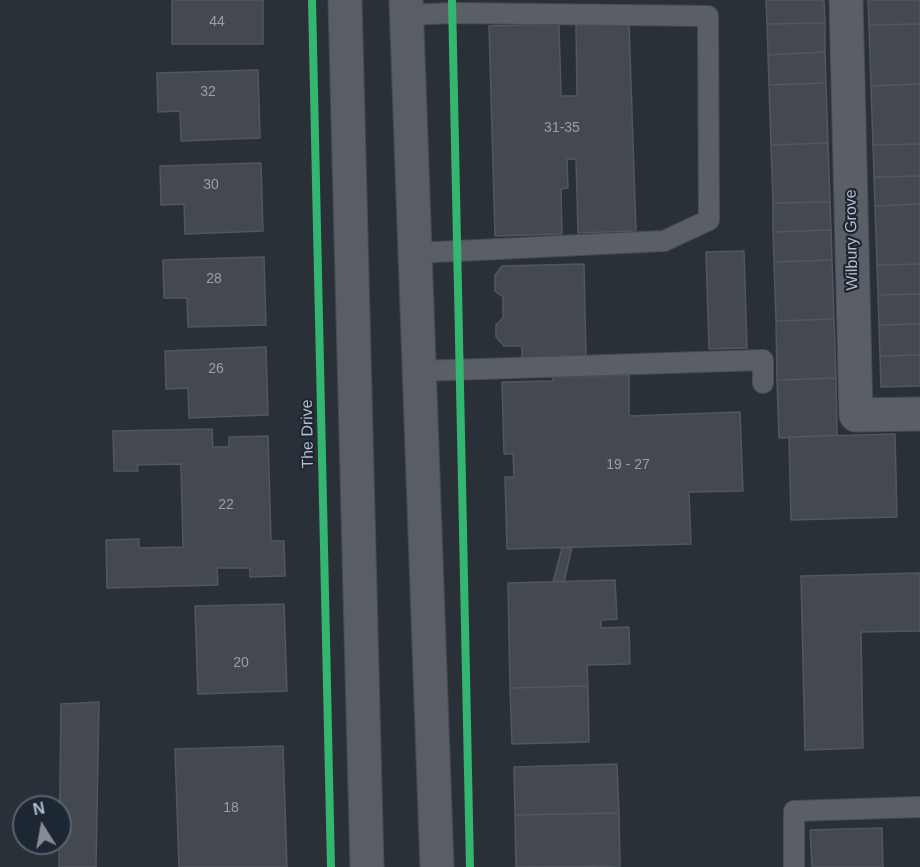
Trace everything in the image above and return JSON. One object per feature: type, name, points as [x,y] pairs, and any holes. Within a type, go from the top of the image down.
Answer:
[{"type":"main road","points":[[345,0],[367,867]]},
{"type":"main road","points":[[407,8],[437,867]]},
{"type":"street","name":"Wilbury Grove","points":[[846,0],[855,415],[920,414]]},
{"type":"lane","points":[[407,8],[452,13],[708,16],[709,220],[664,241],[415,253]]},
{"type":"lane","points":[[418,371],[763,360],[763,383]]},
{"type":"lane","points":[[794,867],[794,811],[920,807]]},
{"type":"building","points":[[172,0],[263,0],[263,44],[172,44]]},
{"type":"building","points":[[766,0],[824,0],[825,23],[767,24]]},
{"type":"building","points":[[868,0],[920,0],[920,24],[869,25]]},
{"type":"building","points":[[629,23],[636,231],[578,233],[576,159],[567,159],[568,188],[561,189],[562,234],[495,236],[489,26],[559,24],[561,96],[577,96],[576,25]]},
{"type":"building","points":[[825,23],[825,52],[768,55],[767,24]]},
{"type":"building","points":[[920,24],[920,84],[871,86],[869,25]]},
{"type":"building","points":[[825,52],[826,83],[769,85],[768,55]]},
{"type":"building","points":[[258,70],[260,138],[181,141],[180,111],[158,112],[157,73]]},
{"type":"building","points":[[826,83],[828,143],[771,145],[769,85]]},
{"type":"building","points":[[920,84],[920,144],[873,145],[871,86]]},
{"type":"building","points":[[828,143],[830,202],[773,203],[771,145]]},
{"type":"building","points":[[920,144],[920,176],[874,177],[873,145]]},
{"type":"building","points":[[261,163],[263,231],[185,234],[184,204],[161,205],[160,166]]},
{"type":"building","points":[[920,176],[920,204],[875,206],[874,177]]},
{"type":"building","points":[[830,202],[831,230],[773,232],[773,203]]},
{"type":"building","points":[[920,204],[920,264],[877,265],[875,206]]},
{"type":"building","points":[[831,230],[832,260],[774,262],[773,232]]},
{"type":"building","points":[[744,251],[747,348],[709,349],[706,252]]},
{"type":"building","points":[[264,257],[266,325],[188,327],[187,298],[164,298],[163,260]]},
{"type":"building","points":[[832,260],[834,319],[776,321],[774,262]]},
{"type":"building","points":[[584,264],[586,357],[522,359],[522,346],[504,346],[496,337],[496,325],[503,318],[503,297],[495,291],[495,275],[502,266]]},
{"type":"building","points":[[920,264],[920,294],[878,295],[877,265]]},
{"type":"building","points":[[920,294],[920,324],[879,325],[878,295]]},
{"type":"building","points":[[834,319],[836,378],[777,380],[776,321]]},
{"type":"building","points":[[920,324],[920,355],[880,356],[879,325]]},
{"type":"building","points":[[266,347],[268,415],[189,418],[188,388],[166,389],[165,351]]},
{"type":"building","points":[[920,355],[920,386],[881,387],[880,356]]},
{"type":"building","points":[[629,375],[629,416],[740,412],[743,491],[689,492],[691,544],[507,549],[505,477],[514,477],[513,454],[504,454],[502,382],[553,381],[553,377]]},
{"type":"building","points":[[836,378],[837,435],[779,438],[777,380]]},
{"type":"building","points":[[212,429],[213,447],[229,447],[229,437],[268,436],[271,541],[284,541],[285,576],[250,577],[250,568],[217,568],[218,585],[107,588],[106,540],[139,539],[139,548],[183,547],[181,464],[137,465],[138,471],[114,471],[113,431]]},
{"type":"building","points":[[895,434],[897,517],[791,520],[789,437]]},
{"type":"building","points":[[572,547],[564,582],[553,582],[562,548]]},
{"type":"building","points":[[920,573],[920,631],[861,632],[863,748],[805,750],[801,576]]},
{"type":"building","points":[[615,580],[617,619],[601,620],[601,628],[629,627],[630,664],[587,665],[588,686],[510,688],[508,583]]},
{"type":"building","points":[[284,604],[287,691],[198,694],[195,606]]},
{"type":"building","points":[[588,686],[589,742],[512,744],[510,688]]},
{"type":"building","points":[[99,702],[96,867],[59,867],[59,855],[72,855],[72,795],[60,795],[61,704]]},
{"type":"building","points":[[283,746],[287,867],[179,867],[175,749]]},
{"type":"building","points":[[617,764],[619,813],[515,815],[514,767]]},
{"type":"building","points":[[619,813],[620,866],[516,867],[515,815]]},
{"type":"building","points":[[882,828],[883,867],[812,867],[810,830]]},
{"type":"cycle path","name":"The Drive","points":[[312,0],[331,867]]},
{"type":"cycle path","points":[[452,0],[470,867]]}]
